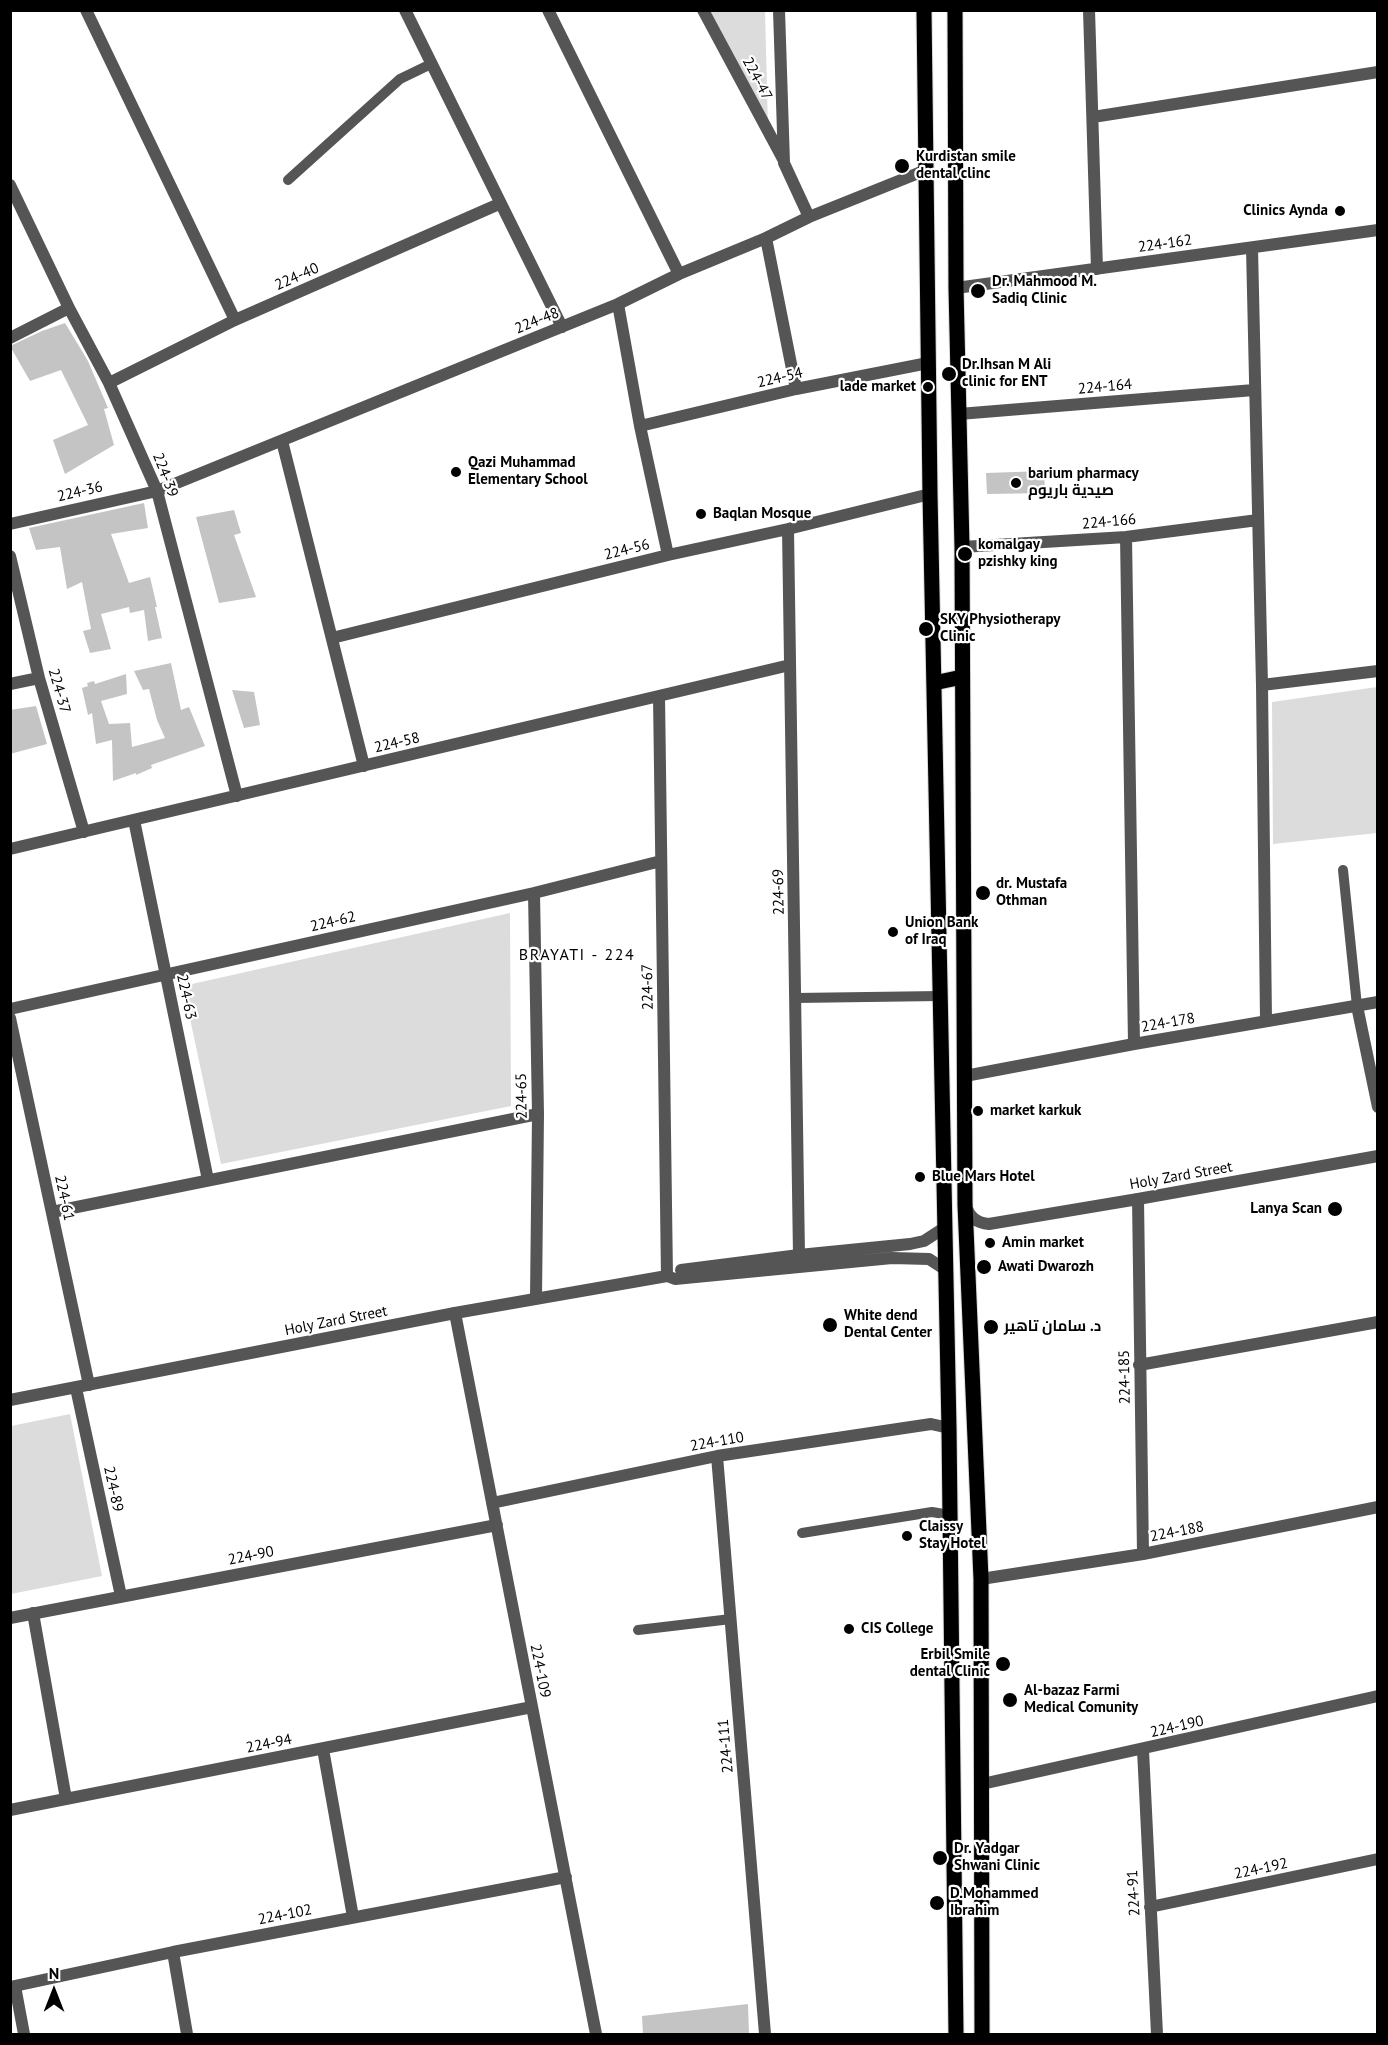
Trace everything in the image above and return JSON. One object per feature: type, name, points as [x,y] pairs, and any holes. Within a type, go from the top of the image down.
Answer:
[{"type":"main road","points":[[924,10],[930,494],[949,1428],[956,2034]]},
{"type":"main road","points":[[955,10],[956,288],[962,547],[965,1205],[981,1579],[982,2034]]},
{"type":"main road","points":[[934,683],[962,677]]},
{"type":"street","points":[[86,10],[235,320]]},
{"type":"street","points":[[405,10],[499,204],[562,327]]},
{"type":"street","points":[[548,10],[679,274]]},
{"type":"street","name":"224-47","points":[[703,10],[784,163],[809,218]]},
{"type":"street","points":[[779,10],[784,163]]},
{"type":"street","points":[[1089,10],[1097,269]]},
{"type":"street","points":[[1093,117],[1377,72]]},
{"type":"street","name":"224-48","points":[[157,491],[618,304],[679,274],[926,170]]},
{"type":"street","name":"224-39","points":[[10,185],[69,308],[109,383],[157,491],[237,796]]},
{"type":"street","name":"224-40","points":[[109,383],[235,320],[499,204]]},
{"type":"street","name":"224-162","points":[[956,288],[1377,230]]},
{"type":"street","points":[[766,238],[796,389]]},
{"type":"street","points":[[1252,248],[1262,685],[1266,1020]]},
{"type":"street","points":[[618,304],[640,426],[668,555]]},
{"type":"street","points":[[10,338],[69,308]]},
{"type":"street","name":"224-54","points":[[640,426],[796,389],[928,363]]},
{"type":"street","name":"224-164","points":[[958,414],[1254,390]]},
{"type":"street","points":[[282,441],[364,766]]},
{"type":"street","name":"224-36","points":[[10,524],[157,491]]},
{"type":"street","name":"224-56","points":[[332,638],[668,555],[788,529],[930,494]]},
{"type":"street","name":"224-166","points":[[962,547],[1126,537],[1258,520]]},
{"type":"street","name":"224-69","points":[[788,529],[799,1255]]},
{"type":"street","points":[[1126,537],[1134,1044]]},
{"type":"street","name":"224-37","points":[[10,556],[39,678],[84,832]]},
{"type":"street","name":"224-58","points":[[10,849],[790,665]]},
{"type":"street","points":[[1262,685],[1377,671]]},
{"type":"street","points":[[10,684],[39,678]]},
{"type":"street","name":"224-67","points":[[658,696],[667,1276]]},
{"type":"street","name":"224-63","points":[[134,820],[208,1180]]},
{"type":"street","name":"224-62","points":[[10,1009],[534,893],[661,861]]},
{"type":"street","name":"224-65","points":[[534,893],[538,1114],[536,1298]]},
{"type":"street","name":"224-178","points":[[965,1076],[1266,1020],[1377,1002]]},
{"type":"street","points":[[1357,1006],[1377,1107]]},
{"type":"street","name":"224-61","points":[[10,1018],[52,1212],[83,1386]]},
{"type":"street","points":[[52,1212],[538,1114]]},
{"type":"street","name":"Holy Zard Street","points":[[989,1224],[1377,1156]]},
{"type":"street","name":"224-185","points":[[1138,1199],[1143,1554]]},
{"type":"street","points":[[965,1205],[968,1214],[974,1219],[980,1223],[989,1224]]},
{"type":"street","points":[[968,1252],[974,1235],[989,1224]]},
{"type":"street","name":"Holy Zard Street","points":[[10,1400],[455,1313],[667,1276],[675,1270],[910,1244],[924,1241],[944,1228]]},
{"type":"street","name":"Holy Zard Street","points":[[667,1276],[675,1279],[892,1258],[929,1259],[945,1270]]},
{"type":"street","name":"224-109","points":[[455,1313],[596,2034]]},
{"type":"street","points":[[1139,1365],[1377,1322]]},
{"type":"street","name":"224-89","points":[[83,1386],[121,1596]]},
{"type":"street","name":"224-110","points":[[492,1503],[717,1456],[931,1424],[949,1428]]},
{"type":"street","name":"224-111","points":[[717,1456],[765,2034]]},
{"type":"street","name":"224-188","points":[[981,1579],[1143,1554],[1377,1507]]},
{"type":"street","name":"224-90","points":[[10,1618],[496,1525]]},
{"type":"street","points":[[33,1613],[66,1799]]},
{"type":"street","name":"224-190","points":[[982,1784],[1143,1750],[1377,1696]]},
{"type":"street","name":"224-94","points":[[10,1810],[532,1707]]},
{"type":"street","points":[[323,1749],[353,1917]]},
{"type":"street","name":"224-91","points":[[1143,1750],[1157,2034]]},
{"type":"street","name":"224-192","points":[[1150,1907],[1377,1859]]},
{"type":"street","name":"224-102","points":[[13,1986],[173,1952],[566,1877]]},
{"type":"street","points":[[173,1952],[187,2034]]},
{"type":"street","points":[[13,1986],[24,2034]]},
{"type":"lane","points":[[288,180],[400,79],[431,64]]},
{"type":"lane","points":[[1343,870],[1357,1006]]},
{"type":"lane","points":[[795,998],[940,996]]},
{"type":"lane","points":[[802,1533],[932,1512],[950,1515]]},
{"type":"lane","points":[[638,1630],[731,1619]]},
{"type":"shaded area","points":[[710,11],[765,11],[768,128]]},
{"type":"shaded area","points":[[1377,687],[1377,833],[1273,844],[1272,702]]},
{"type":"shaded area","points":[[510,913],[511,1106],[221,1164],[183,986]]},
{"type":"shaded area","points":[[70,1414],[102,1576],[11,1594],[11,1426]]},
{"type":"building","points":[[65,323],[88,361],[108,408],[104,409],[114,445],[65,474],[53,440],[88,425],[61,370],[30,381],[10,346]]},
{"type":"building","name":"barium pharmacy صيدية باريوم","points":[[1044,471],[1045,493],[987,494],[986,473]]},
{"type":"building","points":[[144,503],[148,528],[111,534],[129,583],[150,577],[162,638],[148,641],[144,610],[130,613],[129,607],[101,614],[111,649],[90,653],[83,631],[91,629],[82,582],[67,589],[60,547],[36,550],[29,528]]},
{"type":"building","points":[[234,510],[241,533],[234,535],[256,597],[219,603],[196,517]]},
{"type":"building","points":[[171,663],[181,710],[189,707],[205,746],[151,765],[152,768],[136,775],[136,773],[113,781],[112,740],[96,744],[92,713],[88,715],[82,688],[88,686],[87,683],[94,681],[95,684],[126,674],[127,694],[101,701],[109,724],[130,723],[132,747],[165,738],[157,720],[149,689],[143,690],[134,671]]},
{"type":"building","points":[[232,690],[254,692],[260,725],[244,728]]},
{"type":"building","points":[[36,706],[47,744],[10,754],[10,710]]},
{"type":"building","points":[[748,2004],[749,2034],[643,2034],[642,2016]]},
{"type":"place","name":"Kurdistan smile dental clinc","points":[[902,166]]},
{"type":"place","name":"Clinics Aynda","points":[[1340,211]]},
{"type":"place","name":"Dr. Mahmood M. Sadiq Clinic","points":[[978,291]]},
{"type":"place","name":"Dr.Ihsan M Ali clinic for ENT","points":[[949,374]]},
{"type":"place","name":"lade market","points":[[928,387]]},
{"type":"place","name":"Qazi Muhammad Elementary School","points":[[456,472]]},
{"type":"place","name":"barium pharmacy صيدية باريوم","points":[[1016,483]]},
{"type":"place","name":"Baqlan Mosque","points":[[701,514]]},
{"type":"place","name":"komalgay pzishky king","points":[[965,554]]},
{"type":"place","name":"SKY Physiotherapy Clinic","points":[[926,629]]},
{"type":"place","name":"dr. Mustafa Othman","points":[[983,893]]},
{"type":"place","name":"Union Bank of Iraq","points":[[893,932]]},
{"type":"place","name":"market karkuk","points":[[978,1111]]},
{"type":"place","name":"Blue Mars Hotel","points":[[920,1177]]},
{"type":"place","name":"Lanya Scan","points":[[1335,1209]]},
{"type":"place","name":"Amin market","points":[[990,1243]]},
{"type":"place","name":"Awati Dwarozh","points":[[984,1267]]},
{"type":"place","name":"White dend Dental Center","points":[[830,1325]]},
{"type":"place","name":"د. سامان تاهیر","points":[[991,1327]]},
{"type":"place","name":"Claissy Stay Hotel","points":[[907,1536]]},
{"type":"place","name":"CIS College","points":[[849,1629]]},
{"type":"place","name":"Erbil Smile dental Clinic","points":[[1003,1664]]},
{"type":"place","name":"Al-bazaz Farmi Medical Comunity","points":[[1010,1700]]},
{"type":"place","name":"Dr. Yadgar Shwani Clinic","points":[[940,1858]]},
{"type":"place","name":"D.Mohammed Ibrahim","points":[[937,1903]]},
{"type":"district","name":"BRAYATI - 224","points":[[577,955]]}]
